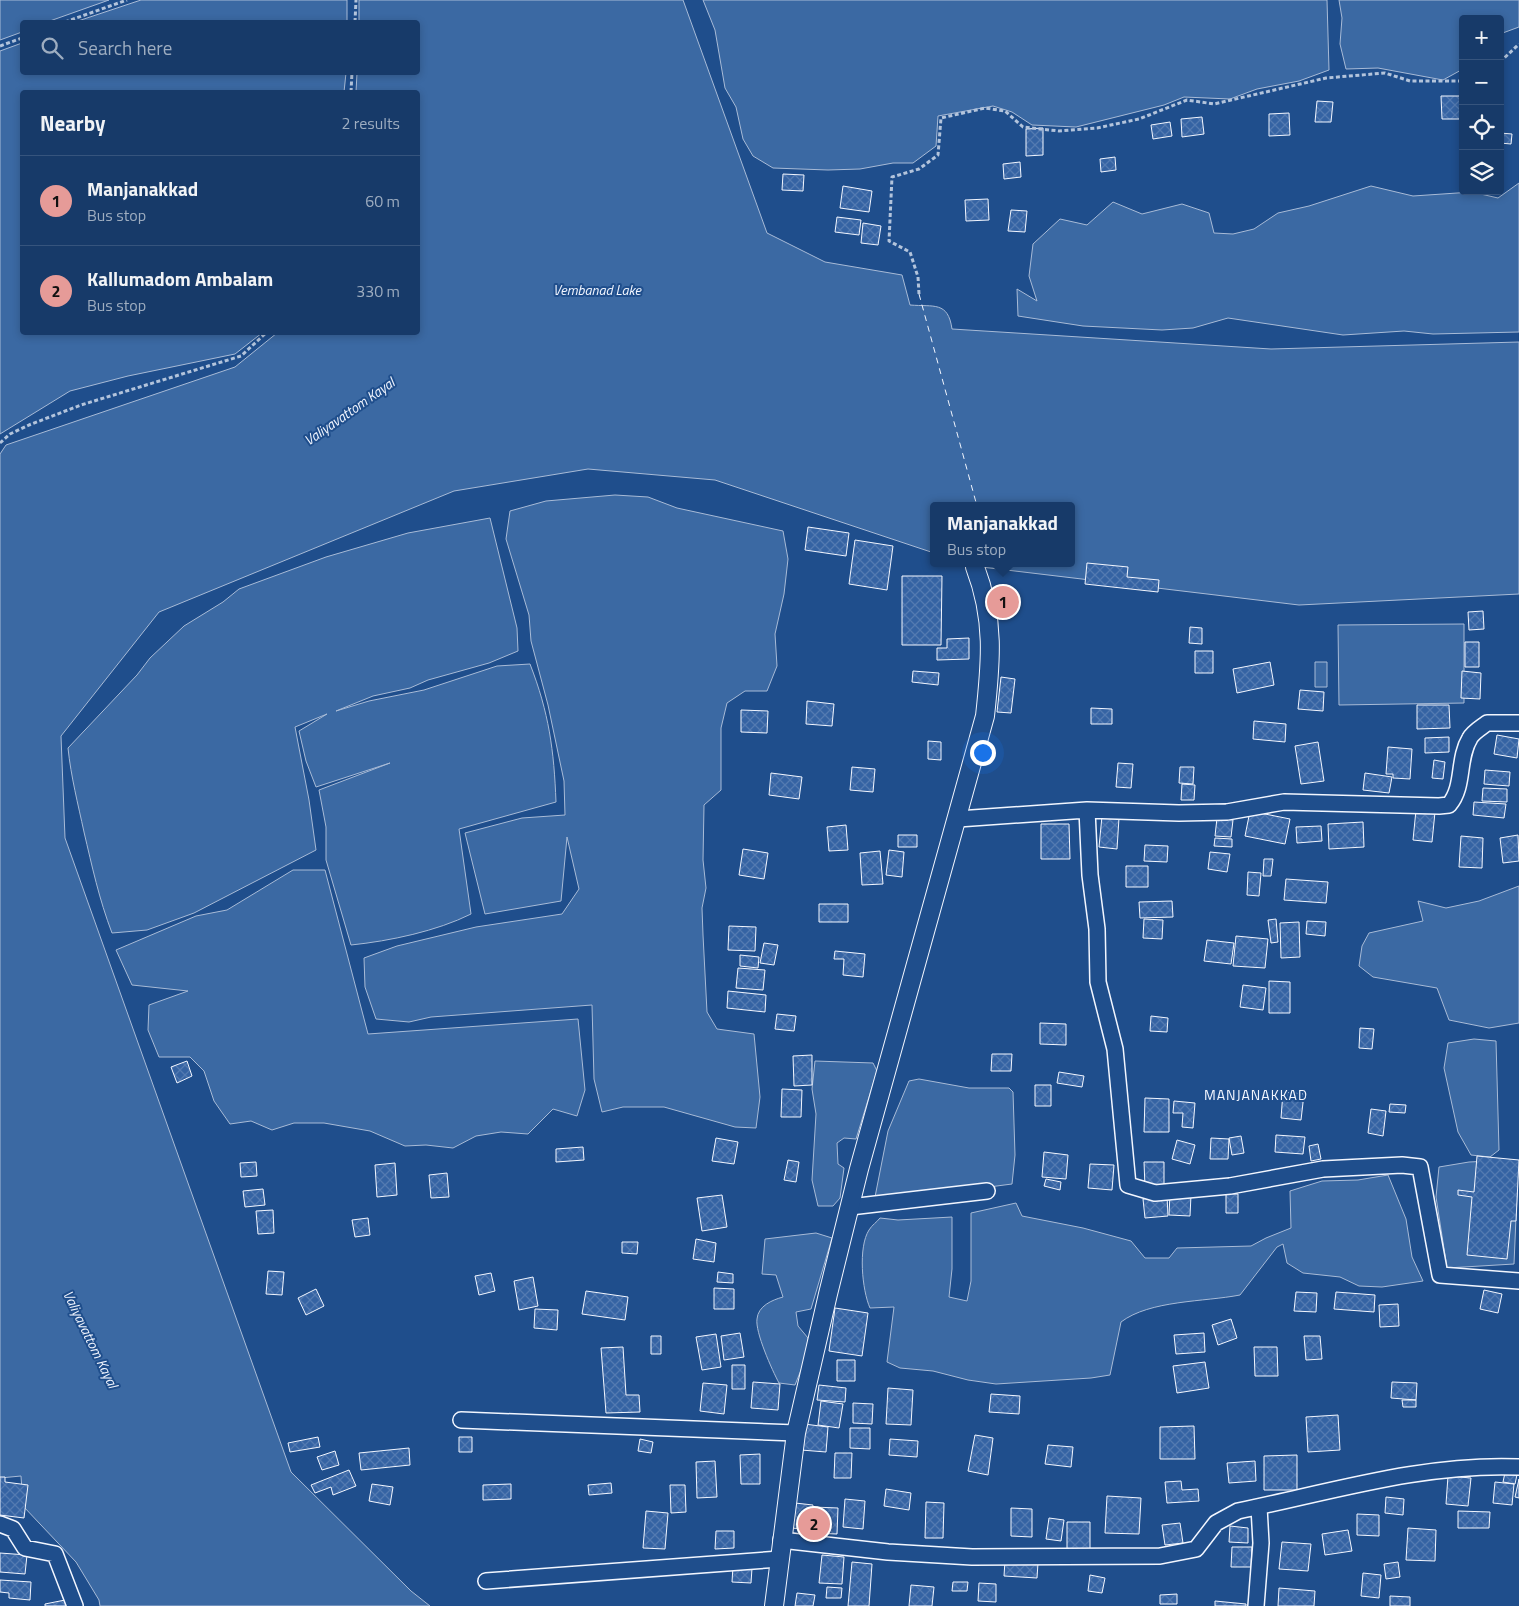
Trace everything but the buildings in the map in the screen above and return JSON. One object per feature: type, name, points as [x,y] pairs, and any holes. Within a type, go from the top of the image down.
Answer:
[{"type":"street","points":[[774,1606],[796,1433],[850,1208],[938,881],[958,819],[984,716],[990,672],[989,623],[986,595],[975,567]]},
{"type":"street","points":[[958,819],[1087,810],[1179,813],[1227,812],[1284,802],[1450,805],[1457,796],[1462,758],[1470,737],[1487,722],[1519,723]]},
{"type":"street","points":[[1087,810],[1090,875],[1097,929],[1098,982],[1115,1049],[1128,1185],[1155,1193],[1230,1186],[1322,1168],[1402,1165],[1420,1167],[1440,1275],[1519,1281]]},
{"type":"street","points":[[850,1208],[987,1191]]},
{"type":"street","points":[[461,1420],[796,1433]]},
{"type":"street","points":[[781,1540],[888,1552],[972,1557],[1160,1556],[1196,1549],[1216,1523],[1238,1512],[1415,1472],[1487,1465],[1519,1466]]},
{"type":"street","points":[[1256,1606],[1261,1543],[1259,1507]]},
{"type":"street","points":[[0,1524],[13,1529],[25,1548],[55,1554],[75,1606]]},
{"type":"street","points":[[486,1581],[780,1559]]},
{"type":"path","points":[[71,20],[127,0]]},
{"type":"path","points":[[355,20],[356,0]]},
{"type":"path","points":[[0,46],[20,39]]},
{"type":"path","points":[[1502,60],[1519,44]]},
{"type":"path","points":[[918,294],[918,277],[910,252],[889,241],[892,177],[919,169],[938,154],[941,118],[985,108],[1005,111],[1023,127],[1059,131],[1097,128],[1139,119],[1187,100],[1214,104],[1326,78],[1386,73],[1410,81],[1459,81]]},
{"type":"path","points":[[351,90],[352,75]]},
{"type":"path","points":[[0,443],[16,430],[81,405],[242,356],[263,335]]},
{"type":"water","points":[[0,0],[109,0],[53,20],[20,20],[20,33],[0,40]]},
{"type":"water","points":[[141,0],[347,0],[347,20],[81,20]]},
{"type":"water","name":"Vembanad Lake","points":[[359,0],[683,0],[767,233],[825,262],[902,275],[910,305],[939,307],[947,314],[952,329],[1271,349],[1519,342],[1519,594],[1299,605],[981,567],[1075,567],[1075,502],[930,502],[930,552],[715,480],[588,469],[454,491],[159,612],[61,736],[65,838],[291,1472],[411,1591],[430,1606],[100,1606],[99,1600],[76,1562],[23,1506],[21,1476],[0,1478],[0,454],[6,445],[235,367],[275,335],[420,335],[420,90],[356,90],[357,75],[420,75],[420,20],[359,20]]},
{"type":"water","points":[[703,0],[1327,0],[1329,70],[1299,81],[1257,89],[1230,99],[1184,97],[1164,105],[1076,127],[1032,125],[1012,112],[993,106],[938,116],[936,146],[913,163],[893,163],[860,169],[773,168],[753,156],[743,139],[736,107],[725,88],[715,30]]},
{"type":"water","points":[[1339,0],[1519,0],[1519,27],[1504,33],[1504,15],[1459,15],[1459,71],[1443,80],[1378,68],[1346,69],[1340,44],[1342,18]]},
{"type":"water","points":[[20,44],[20,75],[346,75],[344,90],[20,90],[20,335],[259,335],[235,354],[128,376],[70,391],[0,434],[0,51]]},
{"type":"water","points":[[1519,183],[1519,332],[1433,334],[1404,331],[1343,335],[1228,318],[1193,328],[1162,330],[1083,326],[1018,316],[1017,289],[1037,301],[1029,276],[1033,244],[1060,219],[1087,225],[1113,202],[1142,214],[1182,204],[1209,213],[1214,233],[1233,234],[1254,229],[1278,213],[1309,206],[1371,186],[1413,196],[1459,193],[1459,195],[1485,195],[1498,198]]},
{"type":"water","points":[[615,495],[648,497],[677,508],[783,531],[788,559],[784,594],[775,634],[777,666],[767,691],[745,691],[727,703],[721,728],[721,790],[704,805],[703,860],[706,888],[702,908],[707,1012],[717,1029],[754,1034],[760,1097],[756,1128],[735,1127],[664,1107],[623,1107],[602,1112],[594,1079],[592,1005],[431,1017],[409,1022],[376,1019],[365,987],[364,958],[397,946],[476,927],[562,914],[579,889],[567,837],[561,901],[485,914],[465,833],[522,818],[565,815],[564,781],[548,705],[531,641],[529,615],[506,539],[510,511],[546,501]]},
{"type":"water","points":[[490,518],[517,628],[518,651],[489,663],[428,680],[410,688],[373,696],[336,711],[369,701],[424,690],[497,666],[530,664],[546,715],[554,765],[556,802],[459,829],[471,914],[413,934],[351,945],[326,860],[326,827],[319,790],[390,763],[316,787],[306,761],[299,731],[327,714],[295,727],[309,800],[316,850],[194,913],[147,930],[112,933],[90,857],[68,748],[137,675],[150,658],[184,626],[223,602],[239,589],[326,557],[408,533]]},
{"type":"water","points":[[1464,624],[1464,703],[1339,705],[1338,625]]},
{"type":"water","points":[[1315,662],[1327,662],[1327,687],[1315,687]]},
{"type":"water","points":[[293,870],[325,870],[368,1034],[578,1019],[585,1090],[577,1116],[553,1109],[528,1134],[501,1132],[476,1136],[453,1148],[426,1145],[405,1146],[370,1131],[324,1123],[294,1123],[272,1130],[251,1121],[230,1124],[214,1101],[204,1071],[190,1057],[159,1057],[148,1030],[149,1005],[188,991],[132,985],[116,950],[196,916],[227,910]]},
{"type":"water","points":[[1519,886],[1519,1023],[1489,1028],[1449,1020],[1437,988],[1373,977],[1359,966],[1362,946],[1369,933],[1423,921],[1418,901],[1446,908],[1479,901]]},
{"type":"water","points":[[1474,1039],[1496,1041],[1499,1150],[1490,1157],[1471,1155],[1458,1132],[1444,1068],[1448,1043]]},
{"type":"water","points":[[815,1061],[873,1063],[877,1071],[856,1139],[844,1138],[837,1143],[838,1164],[844,1168],[840,1198],[833,1206],[818,1206],[812,1180],[816,1114],[812,1089]]},
{"type":"water","points":[[919,1079],[969,1088],[1009,1088],[1013,1092],[1015,1155],[1012,1184],[874,1202],[888,1131],[909,1081]]},
{"type":"water","points":[[1511,1160],[1517,1194],[1514,1264],[1447,1268],[1436,1197],[1439,1167],[1469,1162]]},
{"type":"water","points":[[1388,1175],[1406,1219],[1412,1257],[1423,1281],[1382,1287],[1359,1286],[1340,1277],[1303,1273],[1287,1263],[1283,1244],[1277,1247],[1240,1295],[1147,1309],[1121,1322],[1110,1375],[996,1384],[968,1380],[933,1371],[900,1368],[887,1362],[894,1307],[870,1308],[867,1300],[862,1269],[863,1247],[869,1230],[880,1218],[898,1220],[952,1217],[952,1269],[949,1297],[967,1301],[971,1281],[971,1213],[1016,1203],[1022,1216],[1083,1228],[1131,1241],[1145,1258],[1169,1258],[1177,1248],[1251,1246],[1291,1228],[1290,1191],[1322,1181],[1358,1180]]},
{"type":"water","points":[[816,1233],[832,1238],[811,1309],[796,1312],[798,1326],[808,1338],[805,1360],[795,1385],[779,1383],[765,1351],[757,1325],[760,1310],[770,1302],[783,1297],[776,1275],[762,1274],[765,1239]]},
{"type":"ferry route","points":[[919,294],[976,502]]},
{"type":"place","name":"Manjanakkad","points":[[1003,602]]},
{"type":"place","name":"Kallumadom Ambalam","points":[[814,1524]]},
{"type":"district","name":"MANJANAKKAD","points":[[1256,1094]]},
{"type":"water label","name":"Valiyavattom Kayal","points":[[349,411]]},
{"type":"water label","name":"Valiyavattom Kayal","points":[[91,1339]]}]
